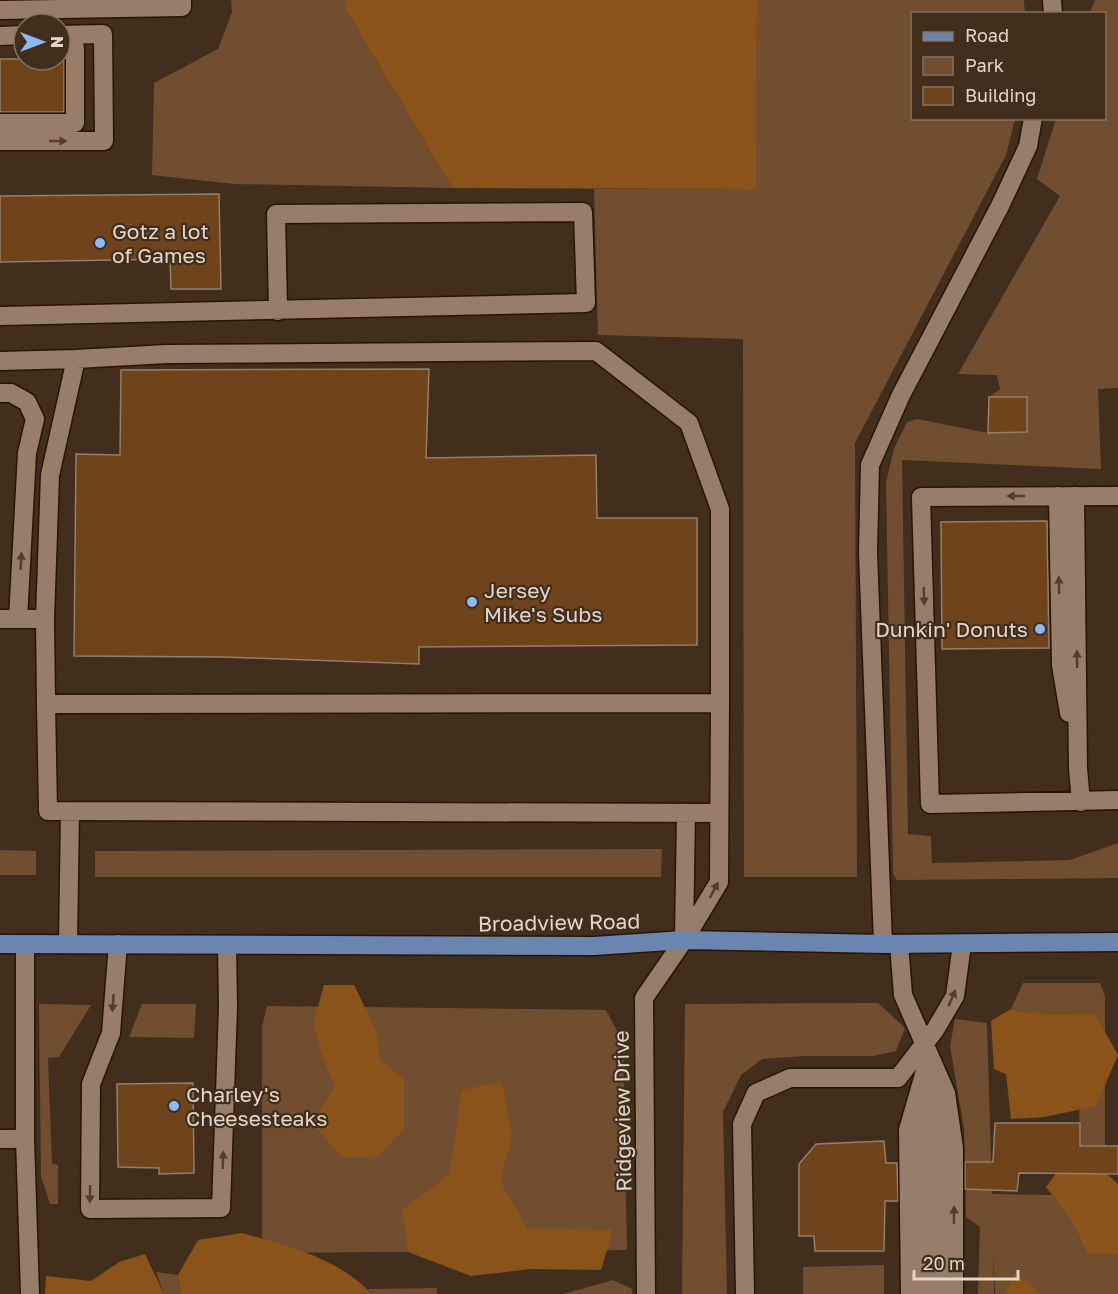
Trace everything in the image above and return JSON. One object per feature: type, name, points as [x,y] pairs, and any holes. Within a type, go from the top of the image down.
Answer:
[{"type":"main road","name":"Broadview Road","points":[[0,944],[594,946],[684,940],[891,944],[1118,942]]},
{"type":"street","points":[[0,10],[67,5],[182,7],[182,0]]},
{"type":"street","points":[[0,141],[104,141],[103,34],[72,35]]},
{"type":"street","points":[[0,123],[75,123],[75,48],[72,48]]},
{"type":"street","points":[[954,1294],[954,1148],[946,1093],[903,995],[891,944],[868,553],[870,465],[901,395],[1000,206],[1028,146],[1033,120]]},
{"type":"street","points":[[0,316],[278,311],[586,303],[583,212],[276,214],[278,311]]},
{"type":"street","name":"Ridgeview Drive","points":[[0,361],[167,354],[596,351],[689,423],[720,509],[719,882],[684,940],[644,998],[646,1294]]},
{"type":"street","points":[[76,359],[50,476],[45,620],[48,811],[719,813]]},
{"type":"street","points":[[0,393],[11,393],[27,402],[35,419],[27,453],[9,620],[45,620]]},
{"type":"street","points":[[1066,496],[1081,802]]},
{"type":"street","points":[[1118,496],[921,497],[930,804],[1118,800]]},
{"type":"street","points":[[46,704],[720,703]]},
{"type":"street","points":[[68,944],[70,811]]},
{"type":"street","points":[[684,940],[687,813]]},
{"type":"street","points":[[25,944],[25,1139],[30,1294]]},
{"type":"street","points":[[118,944],[111,1033],[91,1084],[90,1209],[221,1208],[228,1007],[227,945]]},
{"type":"street","points":[[910,1294],[908,1130],[926,1051],[955,996],[962,944]]},
{"type":"street","points":[[745,1294],[742,1124],[756,1093],[789,1078],[898,1078],[926,1051]]},
{"type":"street","points":[[926,1294],[922,1142],[937,1075]]},
{"type":"street","points":[[939,1294],[937,1142],[946,1093]]},
{"type":"street","points":[[0,1140],[25,1139]]},
{"type":"green space","points":[[231,0],[346,0],[346,10],[452,188],[234,184],[152,175],[154,83],[218,49],[232,12]]},
{"type":"green space","points":[[757,0],[1024,0],[1025,12],[911,12],[911,120],[1015,120],[1006,155],[855,443],[857,877],[744,877],[743,339],[598,335],[594,189],[755,189]]},
{"type":"green space","points":[[1095,0],[1118,0],[1118,388],[1098,389],[1101,469],[902,460],[908,834],[931,836],[932,863],[1070,860],[1118,843],[1118,878],[897,880],[893,874],[886,482],[894,449],[907,422],[917,419],[988,433],[989,397],[1000,389],[997,375],[958,374],[1060,196],[1037,179],[1056,120],[1106,120],[1106,12],[1090,12]]},
{"type":"green space","points":[[662,849],[661,877],[95,877],[95,851]]},
{"type":"green space","points":[[0,850],[36,851],[36,875],[0,875]]},
{"type":"green space","points":[[1023,983],[1100,983],[1105,996],[1105,1146],[1089,1153],[1080,1146],[1077,1014],[1030,1013],[1011,1009]]},
{"type":"green space","points":[[878,1003],[905,1028],[896,1051],[873,1056],[804,1056],[762,1059],[741,1075],[723,1112],[727,1294],[682,1294],[685,1004]]},
{"type":"green space","points":[[39,1004],[91,1005],[59,1057],[48,1058],[52,1164],[58,1165],[58,1204],[50,1204],[41,1176]]},
{"type":"green space","points":[[142,1004],[196,1004],[194,1038],[129,1037]]},
{"type":"green space","points":[[267,1006],[606,1010],[623,1042],[627,1250],[262,1253],[262,1027]]},
{"type":"green space","points":[[955,1019],[987,1023],[992,1194],[1052,1195],[1073,1223],[1087,1254],[1118,1255],[1118,1294],[1042,1294],[1015,1273],[1004,1294],[995,1294],[993,1249],[994,1294],[978,1294],[980,1227],[966,1217],[964,1128],[950,1046]]},
{"type":"green space","points":[[884,1265],[884,1294],[803,1294],[803,1267]]},
{"type":"green space","points":[[156,1272],[178,1275],[181,1294],[164,1294]]},
{"type":"green space","points":[[613,1280],[632,1289],[632,1294],[563,1294]]},
{"type":"green space","points":[[437,1288],[437,1294],[372,1294],[368,1289]]},
{"type":"shaded area","points":[[346,0],[757,0],[756,189],[452,188],[346,10]]},
{"type":"shaded area","points":[[324,985],[354,985],[376,1030],[380,1061],[404,1078],[404,1129],[377,1158],[341,1157],[312,1122],[335,1087],[319,1048],[314,1021]]},
{"type":"shaded area","points":[[1011,1009],[1030,1013],[1095,1014],[1118,1055],[1096,1106],[1045,1117],[1011,1119],[1006,1074],[994,1069],[991,1021]]},
{"type":"shaded area","points":[[502,1082],[512,1136],[500,1181],[528,1229],[613,1230],[601,1270],[531,1269],[471,1276],[408,1252],[402,1210],[450,1174],[461,1090]]},
{"type":"shaded area","points":[[1065,1161],[1095,1163],[1118,1184],[1118,1255],[1087,1254],[1073,1223],[1046,1187]]},
{"type":"shaded area","points":[[242,1233],[328,1262],[344,1271],[372,1294],[181,1294],[178,1275],[198,1240]]},
{"type":"shaded area","points":[[145,1254],[164,1294],[45,1294],[46,1276],[91,1281],[119,1262]]},
{"type":"shaded area","points":[[1015,1272],[1042,1294],[1004,1294]]},
{"type":"building","points":[[0,59],[12,59],[12,72],[64,72],[64,112],[0,112]]},
{"type":"building","points":[[219,194],[221,289],[171,289],[170,259],[0,262],[0,196]]},
{"type":"building","points":[[429,369],[426,458],[596,455],[597,518],[697,518],[697,645],[419,647],[419,664],[224,657],[74,656],[76,454],[120,455],[121,370]]},
{"type":"building","points":[[989,397],[1027,397],[1027,432],[988,433]]},
{"type":"building","points":[[1047,521],[1049,648],[942,649],[941,522]]},
{"type":"building","points":[[193,1083],[194,1173],[159,1174],[159,1168],[118,1167],[117,1084]]},
{"type":"building","points":[[995,1123],[1080,1123],[1080,1146],[1118,1146],[1118,1174],[1019,1173],[1017,1191],[965,1189],[965,1162],[993,1162]]},
{"type":"building","points":[[884,1141],[886,1163],[897,1163],[898,1201],[885,1201],[884,1251],[815,1251],[814,1236],[799,1236],[799,1164],[816,1144]]},
{"type":"place","name":"Gotz a lot of Games","points":[[100,243]]},
{"type":"place","name":"Jersey Mike's Subs","points":[[472,602]]},
{"type":"place","name":"Dunkin' Donuts","points":[[1040,629]]},
{"type":"place","name":"Charley's Cheesesteaks","points":[[174,1106]]}]
